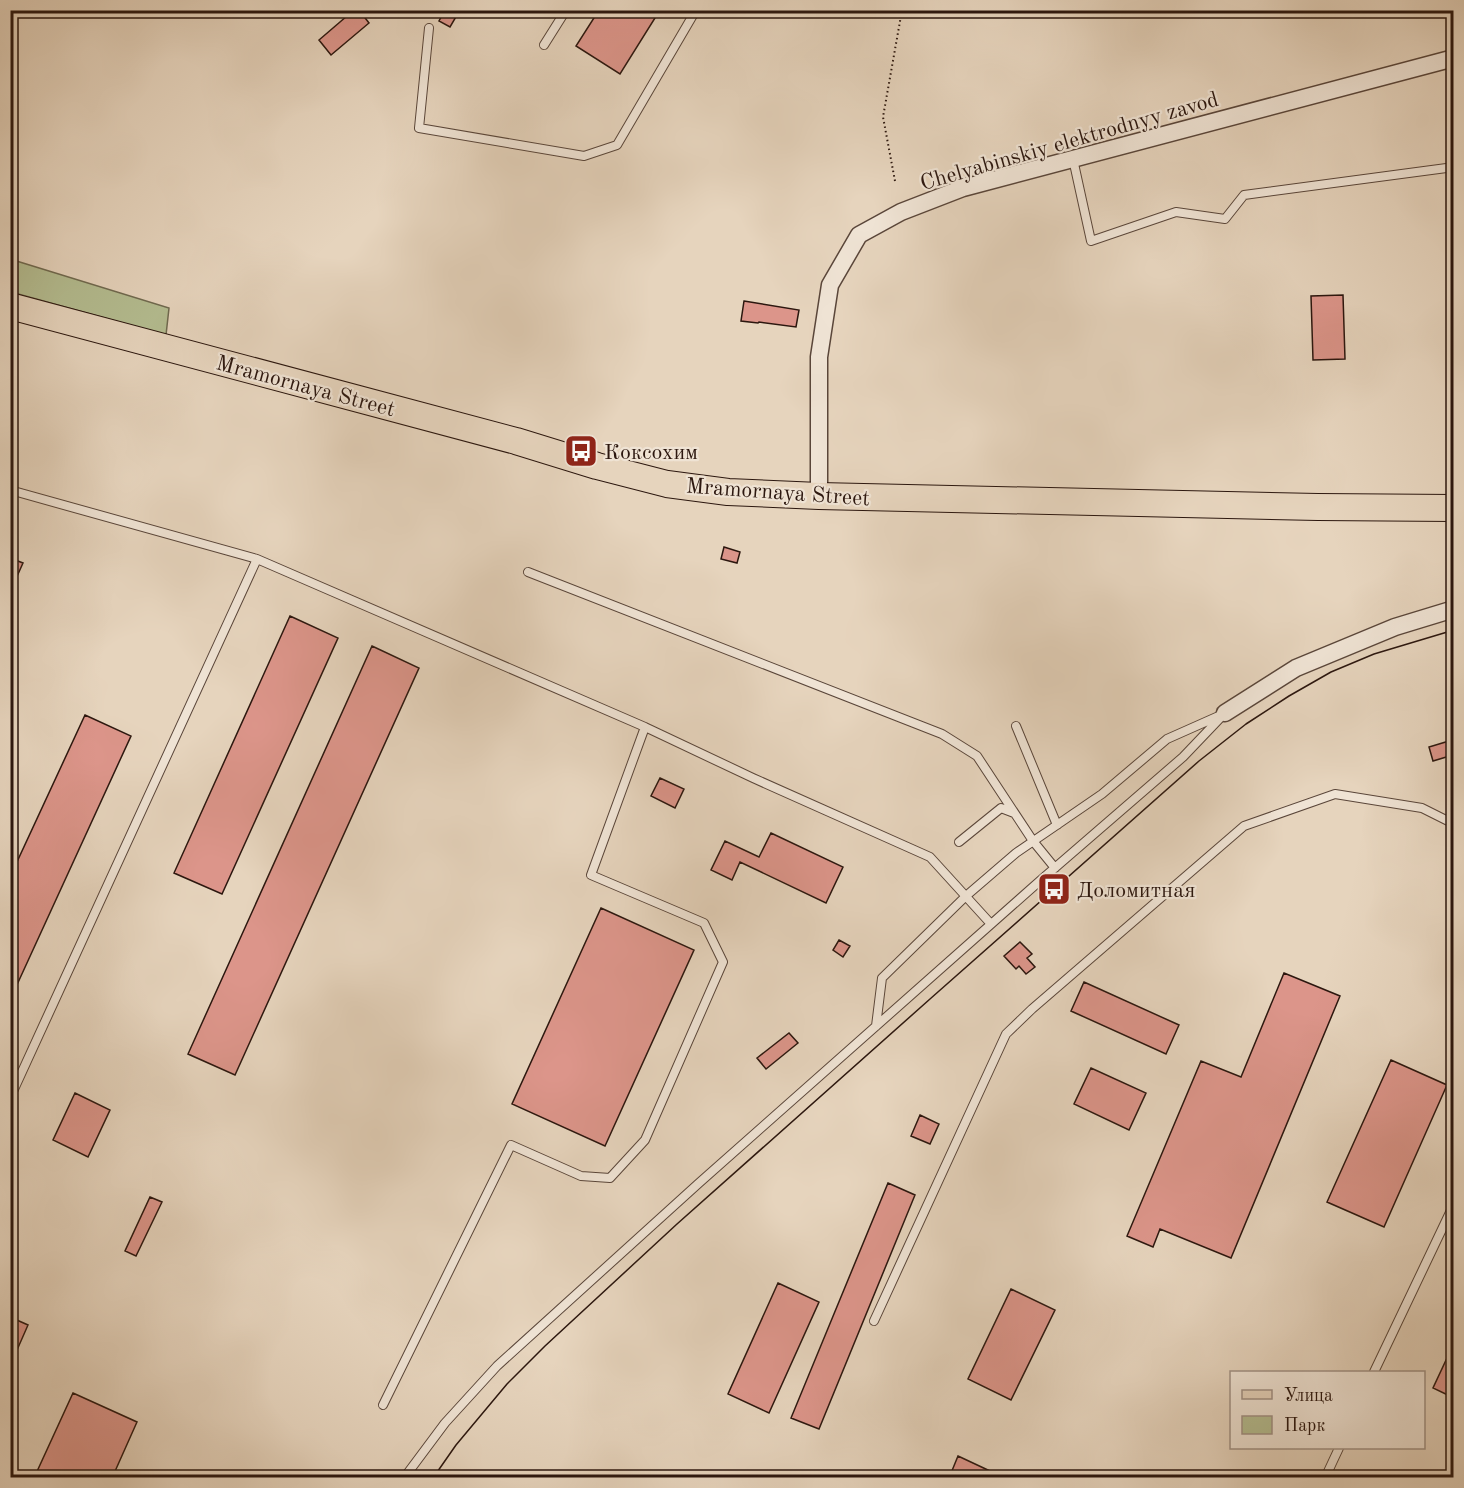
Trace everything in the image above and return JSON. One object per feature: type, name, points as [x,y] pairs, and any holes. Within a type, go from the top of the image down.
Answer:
[{"type":"main road","name":"Mramornaya Street","points":[[10,306],[516,441],[597,466],[667,484],[728,492],[819,496],[1454,508]]},
{"type":"street","name":"Chelyabinskiy elektrodnyy zavod","points":[[819,496],[820,347],[830,285],[859,235],[901,212],[963,189],[1454,58]]},
{"type":"street","points":[[1226,713],[1296,668],[1395,627],[1454,609]]},
{"type":"lane","points":[[544,45],[566,10]]},
{"type":"lane","points":[[429,28],[419,128],[584,156],[617,144],[696,10]]},
{"type":"lane","points":[[1073,159],[1091,241],[1176,212],[1225,219],[1244,195],[1454,167]]},
{"type":"lane","points":[[10,490],[256,559],[645,727],[930,857],[991,924]]},
{"type":"lane","points":[[10,1098],[256,559]]},
{"type":"lane","points":[[528,572],[942,734],[977,756],[1033,841],[1055,868]]},
{"type":"lane","points":[[876,1026],[882,978],[966,896],[1016,853],[1102,794],[1167,739],[1226,713]]},
{"type":"lane","points":[[404,1478],[445,1423],[497,1366],[699,1183],[1183,756],[1226,713]]},
{"type":"lane","points":[[1016,726],[1057,825]]},
{"type":"lane","points":[[383,1405],[511,1145],[580,1176],[610,1178],[645,1140],[723,962],[704,923],[591,874],[645,727]]},
{"type":"lane","points":[[874,1322],[1006,1034],[1244,826],[1335,794],[1422,808],[1454,824]]},
{"type":"lane","points":[[958,842],[1001,808],[1015,813]]},
{"type":"lane","points":[[1374,1371],[1454,1204]]},
{"type":"lane","points":[[1325,1478],[1339,1449]]},
{"type":"path","points":[[894,181],[884,117],[902,10]]},
{"type":"green space","points":[[10,259],[169,308],[166,335],[11,292]]},
{"type":"building","points":[[354,10],[359,10],[369,23],[331,55],[319,40]]},
{"type":"building","points":[[445,10],[460,10],[450,27],[439,21]]},
{"type":"building","points":[[599,10],[660,10],[620,74],[576,46]]},
{"type":"building","points":[[1343,295],[1345,359],[1313,360],[1311,296]]},
{"type":"building","points":[[744,301],[799,310],[796,327],[741,321]]},
{"type":"building","points":[[724,547],[740,552],[737,563],[721,559]]},
{"type":"building","points":[[10,558],[23,563],[10,592]]},
{"type":"building","points":[[290,616],[338,638],[222,894],[174,873]]},
{"type":"building","points":[[372,646],[419,668],[235,1075],[188,1054]]},
{"type":"building","points":[[85,715],[131,736],[10,1000],[10,877]]},
{"type":"building","points":[[1449,741],[1453,755],[1433,761],[1429,747]]},
{"type":"building","points":[[660,778],[684,789],[675,808],[651,796]]},
{"type":"building","points":[[771,833],[843,867],[826,903],[740,862],[732,880],[711,870],[725,841],[759,857]]},
{"type":"building","points":[[601,908],[694,950],[605,1146],[512,1104]]},
{"type":"building","points":[[839,940],[850,946],[843,957],[833,950]]},
{"type":"building","points":[[1020,942],[1032,954],[1027,958],[1035,967],[1026,974],[1019,966],[1016,969],[1004,956]]},
{"type":"building","points":[[1284,973],[1340,996],[1231,1258],[1160,1229],[1153,1247],[1127,1236],[1201,1061],[1241,1077]]},
{"type":"building","points":[[1084,982],[1179,1025],[1166,1054],[1071,1011]]},
{"type":"building","points":[[789,1033],[798,1043],[766,1069],[757,1058]]},
{"type":"building","points":[[1391,1060],[1447,1085],[1384,1227],[1327,1202]]},
{"type":"building","points":[[1091,1068],[1146,1093],[1129,1130],[1074,1104]]},
{"type":"building","points":[[75,1093],[110,1110],[88,1157],[53,1140]]},
{"type":"building","points":[[920,1115],[939,1124],[930,1144],[911,1136]]},
{"type":"building","points":[[888,1183],[915,1195],[819,1429],[791,1418]]},
{"type":"building","points":[[150,1197],[162,1202],[136,1256],[125,1251]]},
{"type":"building","points":[[778,1283],[819,1302],[769,1413],[728,1394]]},
{"type":"building","points":[[1011,1289],[1055,1310],[1011,1400],[968,1379]]},
{"type":"building","points":[[10,1317],[28,1325],[10,1366]]},
{"type":"building","points":[[1454,1343],[1454,1398],[1433,1388]]},
{"type":"building","points":[[73,1393],[137,1422],[112,1478],[34,1478]]},
{"type":"building","points":[[958,1456],[1005,1478],[949,1478]]},
{"type":"tram line","points":[[433,1478],[456,1445],[507,1384],[545,1346],[677,1224],[1199,761],[1246,724],[1331,672],[1374,654],[1454,630]]},
{"type":"place","name":"Коксохим","points":[[581,451]]},
{"type":"place","name":"Доломитная","points":[[1054,889]]}]
